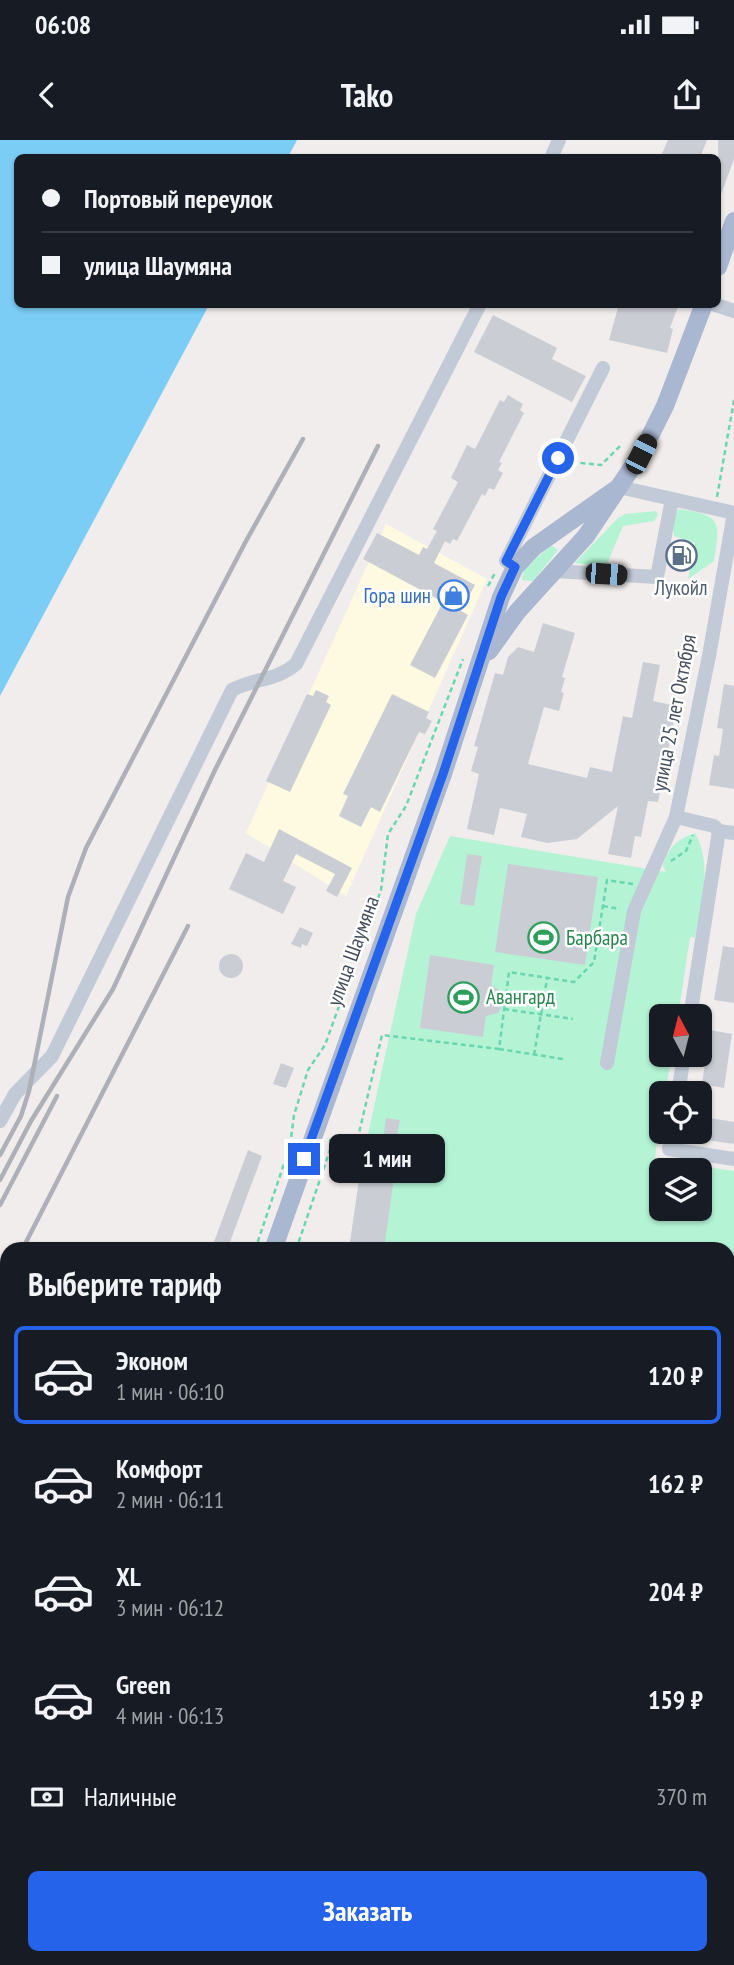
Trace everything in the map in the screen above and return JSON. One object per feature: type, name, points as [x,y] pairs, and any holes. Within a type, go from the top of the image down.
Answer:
[{"type":"main road","points":[[721,258],[734,221]]},
{"type":"main road","points":[[619,487],[641,454],[665,406],[702,308]]},
{"type":"main road","name":"улица Шаумяна","points":[[276,1242],[443,774],[511,564],[562,524],[619,487]]},
{"type":"main road","name":"улица Шаумяна","points":[[477,669],[537,588],[586,536],[619,487]]},
{"type":"main road","points":[[511,564],[517,580],[525,588],[537,588]]},
{"type":"street","points":[[0,1121],[15,1094],[52,1056],[232,690],[244,684],[282,676],[296,664],[478,308]]},
{"type":"street","points":[[511,564],[558,458],[603,368]]},
{"type":"street","points":[[619,487],[734,513]]},
{"type":"street","points":[[554,571],[657,577],[672,499]]},
{"type":"street","name":"улица 25 лет Октября","points":[[734,513],[709,656],[676,817],[734,833]]},
{"type":"street","points":[[607,1063],[634,911],[654,860],[676,817]]},
{"type":"street","points":[[692,1004],[719,831]]},
{"type":"street","points":[[670,1144],[669,1149],[734,1159]]},
{"type":"path","points":[[714,509],[734,400]]},
{"type":"path","points":[[558,458],[591,466],[601,465],[620,446]]},
{"type":"path","points":[[485,595],[492,574],[511,564]]},
{"type":"path","points":[[259,1242],[290,1146],[294,1115],[308,1070],[324,1045],[381,891],[388,834],[405,806],[467,649]]},
{"type":"path","points":[[654,860],[670,862],[686,851],[696,821]]},
{"type":"path","points":[[499,1049],[509,972],[574,982],[594,962],[607,880],[643,886]]},
{"type":"path","points":[[603,906],[634,911]]},
{"type":"path","points":[[534,1055],[547,978]]},
{"type":"path","points":[[504,1009],[573,1019]]},
{"type":"path","points":[[312,1137],[356,1146],[382,1035],[563,1059]]},
{"type":"path","points":[[299,1242],[333,1141]]},
{"type":"shaded area","points":[[386,524],[487,579],[346,896],[246,833]]},
{"type":"green space","points":[[679,509],[703,514],[715,522],[717,529],[714,561],[688,579],[695,543],[674,536],[672,518]]},
{"type":"green space","points":[[656,511],[658,515],[654,521],[623,526],[607,564],[601,567],[575,563],[618,518],[625,514]]},
{"type":"green space","points":[[551,545],[558,550],[533,581],[522,580],[524,570]]},
{"type":"green space","points":[[695,833],[703,858],[704,885],[695,938],[690,937],[680,1004],[649,1004],[649,1068],[670,1068],[667,1081],[649,1081],[649,1144],[657,1144],[655,1158],[649,1158],[649,1221],[712,1221],[712,1168],[734,1171],[734,1242],[350,1242],[361,1166],[416,914],[450,836],[666,872],[663,866],[678,841]]},
{"type":"water","points":[[0,140],[297,140],[290,154],[14,154],[14,308],[207,308],[0,696]]},
{"type":"building","points":[[668,140],[707,140],[702,154],[662,154]]},
{"type":"building","points":[[718,140],[734,140],[734,159],[721,195],[721,154],[718,154]]},
{"type":"building","points":[[618,308],[678,308],[670,328],[673,329],[667,353],[609,340]]},
{"type":"building","points":[[493,315],[557,348],[552,359],[586,376],[572,402],[474,352]]},
{"type":"building","points":[[508,395],[523,404],[520,410],[524,413],[499,462],[502,463],[498,470],[503,473],[494,490],[489,488],[485,496],[482,494],[457,541],[453,539],[450,544],[445,541],[434,563],[475,585],[461,611],[468,615],[435,678],[410,665],[443,602],[363,559],[377,533],[419,555],[423,547],[427,549],[437,531],[433,529],[458,482],[451,478],[467,445],[475,449],[500,400],[504,402]]},
{"type":"building","points":[[678,544],[692,547],[688,569],[674,566],[675,561],[670,560],[672,548],[677,549]]},
{"type":"building","points":[[543,623],[575,633],[562,677],[565,678],[561,692],[564,693],[559,711],[544,707],[528,764],[587,778],[590,767],[612,772],[623,716],[632,718],[643,662],[660,665],[653,701],[677,706],[658,802],[648,801],[641,837],[635,836],[631,858],[608,854],[618,806],[577,839],[547,843],[521,837],[527,814],[500,808],[494,835],[467,829],[479,774],[471,771],[478,747],[474,746],[495,673],[503,675],[508,657],[518,647],[534,652]]},
{"type":"building","points":[[724,684],[734,686],[734,789],[709,785],[714,755],[719,756],[723,729],[717,728]]},
{"type":"building","points":[[316,690],[329,696],[326,702],[331,705],[290,792],[266,781],[307,694],[313,696]]},
{"type":"building","points":[[392,694],[429,712],[426,718],[432,721],[425,734],[419,732],[380,812],[371,807],[361,827],[339,816],[348,796],[343,794]]},
{"type":"building","points":[[279,829],[352,868],[337,897],[326,891],[335,874],[296,854],[283,881],[296,887],[283,914],[229,889],[246,853],[264,862]]},
{"type":"building","points":[[467,854],[482,856],[474,906],[460,904]]},
{"type":"building","points":[[508,864],[598,877],[585,965],[495,952]]},
{"type":"building","points":[[300,927],[313,933],[307,946],[302,944],[301,948],[291,944]]},
{"type":"building","points":[[723,946],[734,948],[734,1003],[714,1000]]},
{"type":"building","points":[[231,954],[239,958],[243,966],[239,974],[231,978],[223,974],[219,966],[223,958]]},
{"type":"building","name":"Авангард","points":[[430,955],[494,965],[491,985],[501,991],[504,1003],[498,1013],[486,1016],[483,1037],[420,1028]]},
{"type":"building","points":[[712,1030],[732,1034],[724,1088],[712,1086],[712,1081],[702,1081],[704,1068],[712,1068]]},
{"type":"building","points":[[281,1063],[294,1068],[286,1088],[273,1084]]},
{"type":"building","points":[[386,1118],[400,1120],[396,1141],[383,1139]]},
{"type":"building","points":[[712,1118],[734,1122],[734,1144],[712,1141]]},
{"type":"building","points":[[248,1150],[262,1156],[230,1242],[214,1242]]},
{"type":"building","points":[[361,1166],[395,1170],[385,1242],[350,1242]]},
{"type":"railway","points":[[0,1155],[21,1116],[29,1091],[68,897],[86,848],[246,541],[303,439]]},
{"type":"railway","points":[[0,1180],[31,1121],[113,989],[215,770],[378,446]]},
{"type":"railway","points":[[26,1242],[188,926]]},
{"type":"railway","points":[[0,1205],[57,1096]]},
{"type":"place","name":"Лукойл","points":[[681,556]]},
{"type":"place","name":"Гора шин","points":[[454,596]]},
{"type":"place","name":"Барбара","points":[[543,938]]},
{"type":"place","name":"Авангард","points":[[463,997]]},
{"type":"route","points":[[304,1159],[443,774],[501,597],[515,567],[506,561],[558,458]]}]
